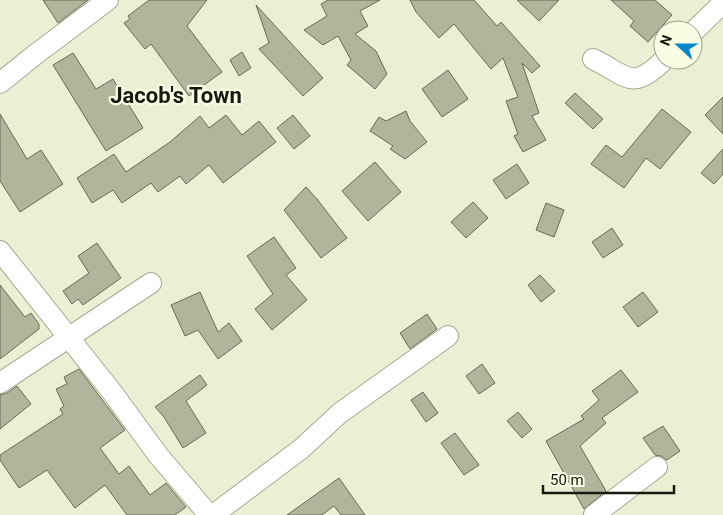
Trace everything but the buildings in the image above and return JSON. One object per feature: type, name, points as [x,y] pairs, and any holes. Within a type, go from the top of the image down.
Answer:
[{"type":"street","points":[[0,83],[108,0]]},
{"type":"street","points":[[703,22],[723,3]]},
{"type":"street","points":[[593,59],[623,76],[639,79],[654,70]]},
{"type":"street","points":[[0,251],[112,392],[158,455],[204,513],[301,449],[340,413],[448,336]]},
{"type":"street","points":[[0,383],[151,283]]},
{"type":"street","points":[[594,515],[657,467]]},
{"type":"district","name":"Jacob's Town","points":[[176,95]]}]
